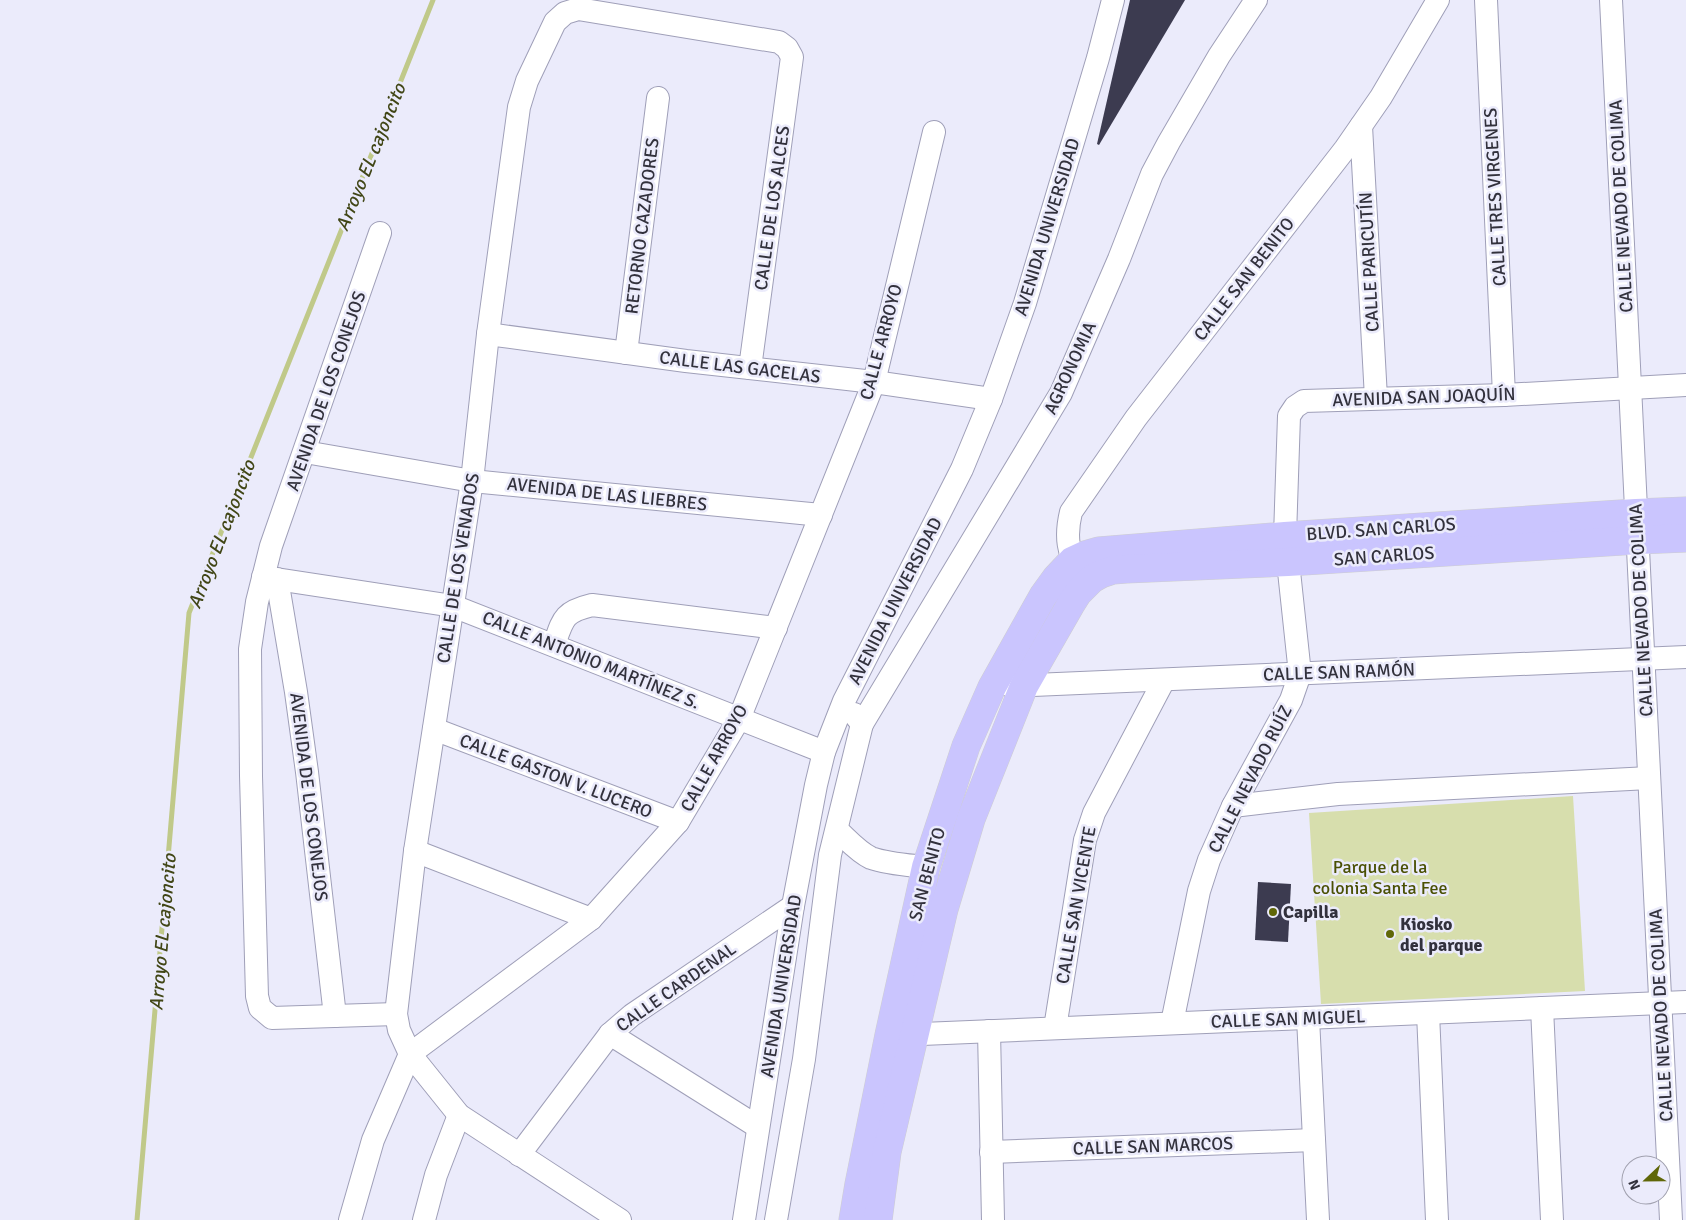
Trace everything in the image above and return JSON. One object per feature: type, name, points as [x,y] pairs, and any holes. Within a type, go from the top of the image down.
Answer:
[{"type":"main road","name":"BLVD. SAN CARLOS","points":[[1075,559],[1098,551],[1287,549],[1636,512],[1686,511]]},
{"type":"main road","name":"SAN CARLOS","points":[[1086,584],[1101,574],[1113,570],[1287,549],[1686,538]]},
{"type":"main road","name":"SAN BENITO","points":[[878,1220],[926,867],[966,746],[992,687],[1044,596],[1056,578],[1075,559]]},
{"type":"main road","name":"SAN BENITO","points":[[853,1220],[858,1184],[902,1034],[944,909],[971,819],[1024,686],[1070,604],[1086,584]]},
{"type":"street","name":"AVENIDA UNIVERSIDAD","points":[[744,1220],[793,906],[824,752],[844,701],[962,468],[991,399],[1025,303],[1098,58],[1113,0]]},
{"type":"street","name":"AGRONOMIA","points":[[862,724],[1057,400],[1120,258],[1152,174],[1219,56],[1256,0]]},
{"type":"street","name":"CALLE SAN BENITO","points":[[1075,559],[1070,555],[1068,536],[1071,512],[1136,418],[1345,149],[1381,97],[1438,0]]},
{"type":"street","name":"CALLE TRES VIRGENES","points":[[1486,0],[1504,395]]},
{"type":"street","name":"CALLE NEVADO DE COLIMA","points":[[1611,0],[1671,1220]]},
{"type":"street","name":"CALLE DE LOS ALCES","points":[[565,13],[578,9],[779,42],[787,48],[792,57],[750,368]]},
{"type":"street","name":"CALLE DE LOS VENADOS","points":[[565,13],[555,22],[527,81],[519,108],[488,334],[472,481],[415,851],[396,1014],[398,1030],[410,1054],[459,1115],[620,1220]]},
{"type":"street","name":"RETORNO CAZADORES","points":[[626,354],[658,98]]},
{"type":"street","name":"CALLE PARICUTÍN","points":[[1361,126],[1376,398]]},
{"type":"street","name":"CALLE ARROYO","points":[[410,1054],[591,919],[678,822],[739,719],[874,382],[934,132]]},
{"type":"street","name":"AVENIDA DE LOS CONEJOS","points":[[335,1016],[305,754],[296,692],[270,578],[271,546],[380,233]]},
{"type":"street","name":"CALLE LAS GACELAS","points":[[488,334],[626,354],[874,382],[991,399]]},
{"type":"street","name":"AVENIDA SAN JOAQUÍN","points":[[1287,549],[1289,416],[1295,407],[1304,401],[1504,395],[1686,385]]},
{"type":"street","name":"AVENIDA DE LAS LIEBRES","points":[[305,452],[472,481],[821,515]]},
{"type":"street","name":"CALLE NEVADO RUÍZ","points":[[1172,1023],[1199,891],[1209,860],[1233,806],[1291,700],[1300,674],[1287,549]]},
{"type":"street","points":[[1075,559],[1086,584]]},
{"type":"street","points":[[270,578],[256,602],[250,649],[257,996],[260,1008],[272,1018],[396,1014]]},
{"type":"street","name":"CALLE ANTONIO MARTÍNEZ S.","points":[[270,578],[453,606],[824,752]]},
{"type":"street","points":[[554,645],[561,624],[570,612],[592,605],[776,628]]},
{"type":"street","name":"CALLE SAN RAMÓN","points":[[992,687],[1686,657]]},
{"type":"street","name":"CALLE SAN VICENTE","points":[[1054,1028],[1085,840],[1094,813],[1164,680]]},
{"type":"street","points":[[776,1220],[804,1059],[830,855],[862,724],[844,701]]},
{"type":"street","name":"CALLE GASTON V. LUCERO","points":[[434,729],[678,822]]},
{"type":"street","points":[[1233,806],[1338,794],[1650,778]]},
{"type":"street","points":[[837,830],[854,847],[870,858],[926,867]]},
{"type":"street","points":[[415,851],[591,919]]},
{"type":"street","name":"CALLE CARDENAL","points":[[519,1154],[610,1034],[632,1015],[793,906]]},
{"type":"street","name":"CALLE SAN MIGUEL","points":[[902,1034],[1686,1002]]},
{"type":"street","points":[[1542,1008],[1552,1220]]},
{"type":"street","points":[[1428,1013],[1437,1220]]},
{"type":"street","points":[[1308,1018],[1318,1220]]},
{"type":"street","points":[[989,1031],[993,1220]]},
{"type":"street","points":[[610,1034],[758,1127]]},
{"type":"street","points":[[350,1220],[373,1140],[410,1054]]},
{"type":"street","points":[[424,1220],[436,1175],[459,1115]]},
{"type":"street","name":"CALLE SAN MARCOS","points":[[991,1152],[1314,1140]]},
{"type":"green space","name":"Parque de la colonia Santa Fee","points":[[1573,796],[1585,991],[1321,1004],[1309,813]]},
{"type":"building","points":[[1130,0],[1185,0],[1099,145],[1097,144]]},
{"type":"building","name":"Capilla","points":[[1258,882],[1291,884],[1288,942],[1255,940]]},
{"type":"waterway","name":"Arroyo EL cajoncito","points":[[137,1220],[189,613],[433,0]]},
{"type":"place","name":"Capilla","points":[[1273,912]]},
{"type":"place","name":"Kiosko del parque","points":[[1390,934]]}]
